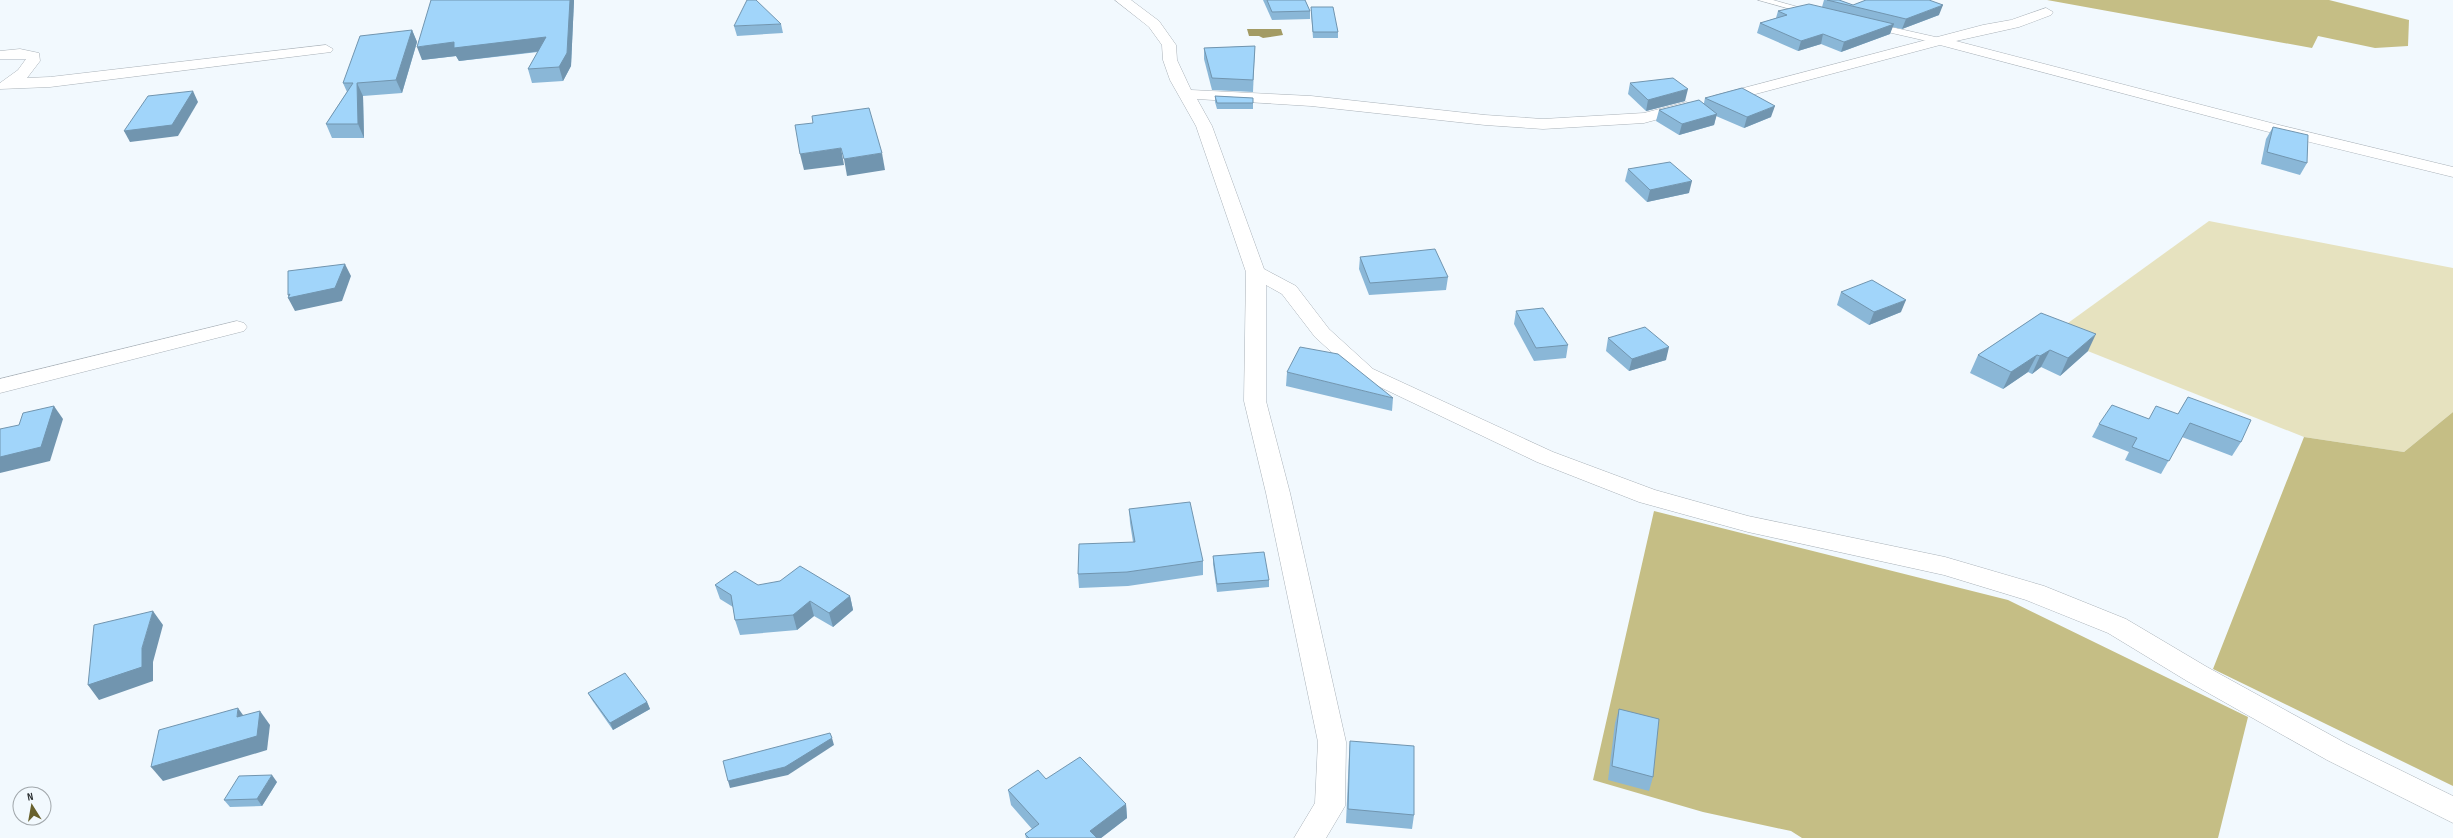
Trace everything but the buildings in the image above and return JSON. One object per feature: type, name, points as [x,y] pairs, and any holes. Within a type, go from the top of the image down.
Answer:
[{"type":"street","points":[[1122,0],[1154,24],[1169,46],[1170,60],[1186,94],[1204,126],[1256,272],[1255,400],[1278,493],[1332,742],[1330,806],[1309,838]]},
{"type":"street","points":[[1186,94],[1311,101],[1513,123],[1543,124],[1644,118],[1988,28],[2014,24],[2046,12]]},
{"type":"street","points":[[1940,41],[2271,128],[2453,172]]},
{"type":"street","points":[[5,87],[326,49]]},
{"type":"street","points":[[0,55],[20,53],[34,56],[32,64],[24,73],[5,87]]},
{"type":"street","points":[[1256,272],[1289,290],[1322,333],[1366,373],[1545,456],[1654,498],[1748,524],[1945,566],[2035,593],[2117,626],[2197,674],[2337,752],[2453,810]]},
{"type":"street","points":[[0,386],[237,327]]},
{"type":"lane","points":[[1762,0],[1824,14]]},
{"type":"lane","points":[[1863,23],[1940,41]]},
{"type":"shaded area","points":[[2047,0],[2329,0],[2409,20],[2408,46],[2375,48],[2318,36],[2312,48]]},
{"type":"shaded area","points":[[1247,29],[1281,29],[1283,35],[1263,38],[1259,36],[1249,36]]},
{"type":"shaded area","points":[[2209,221],[2453,268],[2453,412],[2404,452],[2304,437],[2050,336]]},
{"type":"shaded area","points":[[2453,412],[2453,786],[2213,669],[2304,437],[2404,452]]},
{"type":"shaded area","points":[[1654,511],[2008,600],[2248,717],[2218,838],[1802,838],[1791,831],[1703,812],[1593,780]]}]
